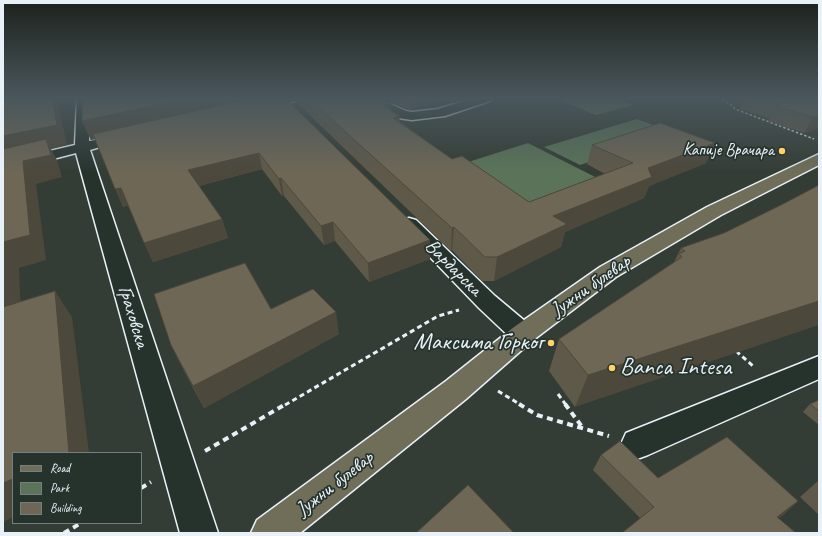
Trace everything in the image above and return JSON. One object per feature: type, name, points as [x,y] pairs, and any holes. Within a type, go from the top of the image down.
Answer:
[{"type":"main road","name":"Јужни булевар","points":[[270,533],[474,376],[523,334],[608,272],[641,251],[714,211],[819,159]]},
{"type":"street","name":"Граховска","points":[[82,123],[82,148],[199,533]]},
{"type":"street","points":[[3,167],[112,140]]},
{"type":"street","name":"Вардарска","points":[[397,212],[487,302],[523,334]]},
{"type":"street","points":[[637,444],[819,367]]},
{"type":"path","points":[[772,123],[819,141]]},
{"type":"path","points":[[142,487],[438,316],[487,302]]},
{"type":"path","points":[[734,349],[746,360]]},
{"type":"path","points":[[474,376],[536,415],[605,434]]},
{"type":"path","points":[[558,394],[583,428]]},
{"type":"path","points":[[64,533],[79,524]]},
{"type":"green space","points":[[624,123],[648,123],[675,133],[580,165],[544,147]]},
{"type":"green space","points":[[528,143],[613,186],[542,214],[462,164]]},
{"type":"building","points":[[3,123],[57,123],[57,125],[3,136]]},
{"type":"building","points":[[142,123],[311,123],[430,240],[368,263],[333,222],[321,226],[281,178],[279,179],[259,153],[188,170],[222,219],[144,243],[121,188],[115,189],[93,134]]},
{"type":"building","points":[[336,123],[400,123],[452,159],[462,156],[529,202],[633,163],[592,145],[660,123],[715,143],[648,168],[652,177],[553,216],[567,224],[497,257],[485,257],[454,227],[452,228]]},
{"type":"building","points":[[46,139],[51,155],[23,161],[30,235],[3,242],[3,149]]},
{"type":"building","points":[[819,185],[819,301],[588,375],[559,339],[682,257],[679,254],[685,251],[681,248],[724,233]]},
{"type":"building","points":[[245,263],[271,309],[313,289],[336,312],[193,386],[171,345],[154,294]]},
{"type":"building","points":[[55,291],[69,452],[12,452],[12,479],[3,483],[3,307]]},
{"type":"building","points":[[819,400],[819,411],[810,404]]},
{"type":"building","points":[[727,437],[798,501],[777,517],[796,533],[622,533],[654,507],[601,455],[620,441],[658,478]]},
{"type":"building","points":[[468,485],[514,533],[416,533]]},
{"type":"place","name":"Капије Врачара","points":[[782,151]]},
{"type":"place","name":"Максима Горког","points":[[551,343]]},
{"type":"place","name":"Banca Intesa","points":[[612,368]]}]
